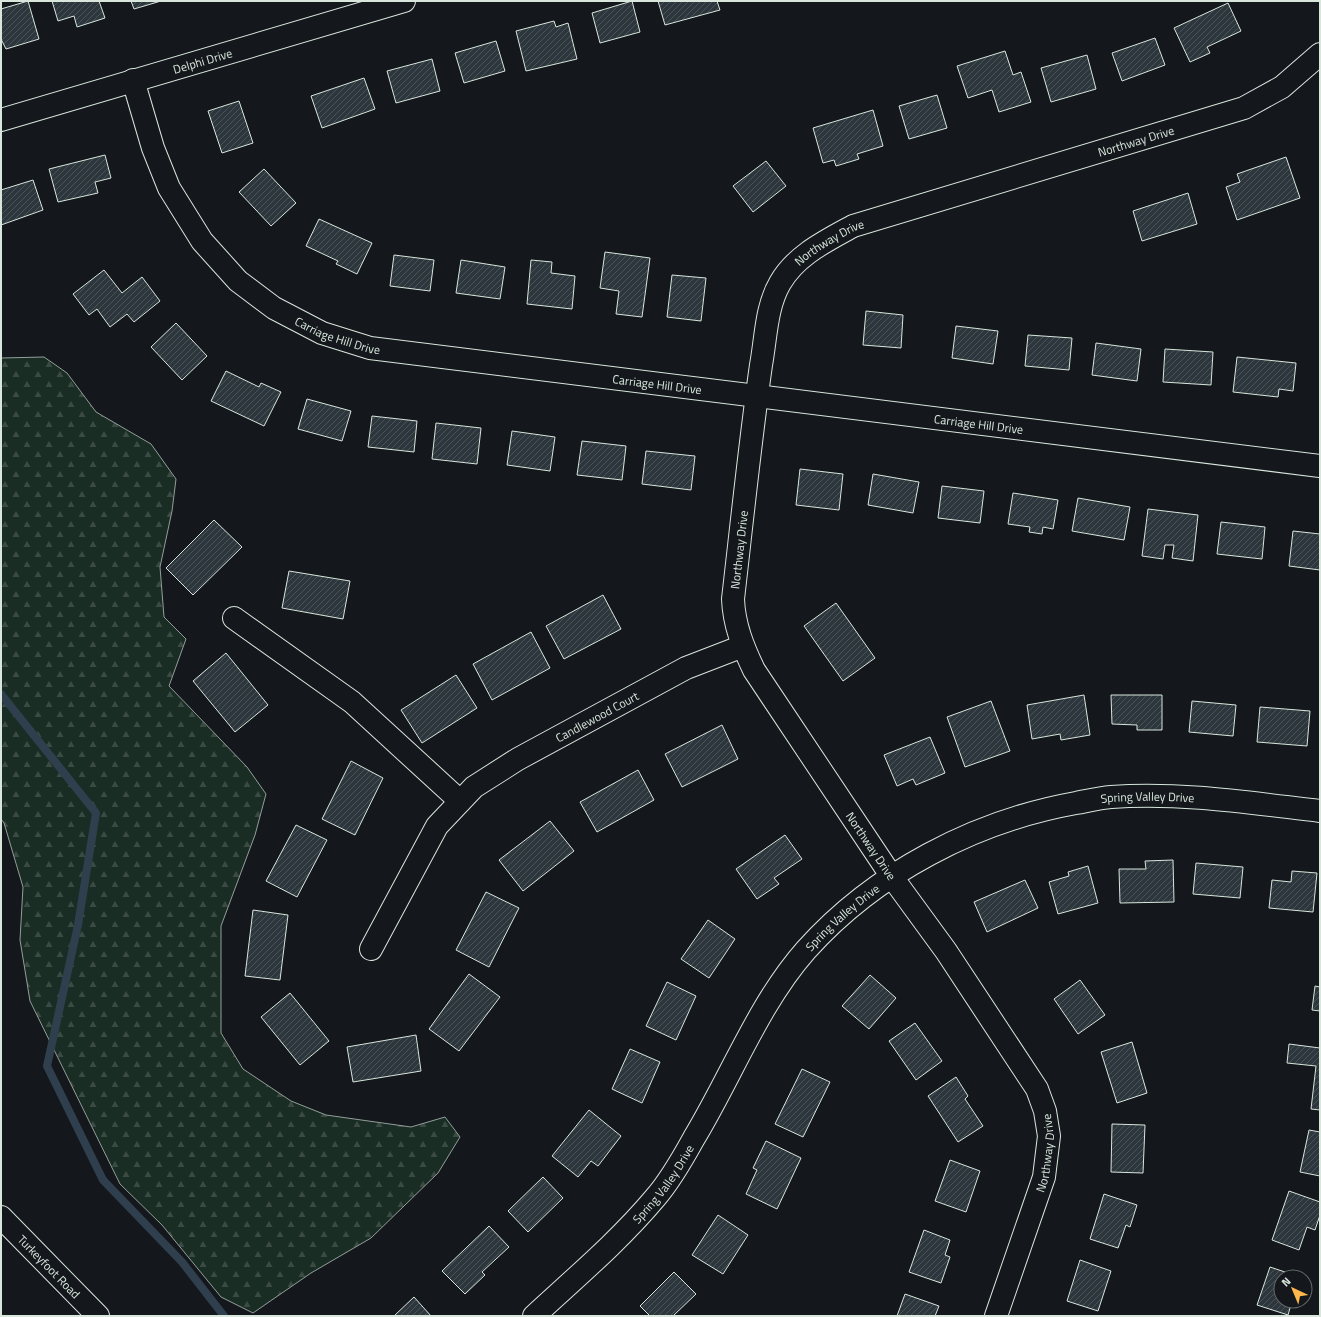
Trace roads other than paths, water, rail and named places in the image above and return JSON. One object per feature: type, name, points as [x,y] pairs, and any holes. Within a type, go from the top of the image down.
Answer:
[{"type":"street","name":"Delphi Drive","points":[[1,120],[404,1]]},
{"type":"street","name":"Northway Drive","points":[[996,1316],[1044,1177],[1049,1136],[1046,1111],[1032,1082],[946,951],[892,878],[754,670],[743,646],[734,616],[733,599],[757,397],[770,305],[780,283],[793,265],[819,244],[853,226],[1244,108],[1282,87],[1320,54]]},
{"type":"street","name":"Carriage Hill Drive","points":[[133,80],[153,148],[169,188],[202,241],[238,281],[274,308],[322,333],[370,348],[1320,466]]},
{"type":"street","points":[[234,618],[352,702],[460,801]]},
{"type":"street","name":"Candlewood Court","points":[[371,949],[437,826],[474,787],[518,759],[686,668],[743,646]]},
{"type":"street","name":"Spring Valley Drive","points":[[534,1316],[630,1226],[656,1197],[695,1138],[769,1001],[806,950],[844,913],[892,878],[952,842],[1039,810],[1109,797],[1163,796],[1225,800],[1320,811]]},
{"type":"street","name":"Turkeyfoot Road","points":[[1,1217],[98,1316]]},
{"type":"waterway","points":[[1,694],[96,813],[78,925],[47,1066],[103,1180],[182,1262],[224,1316]]}]
